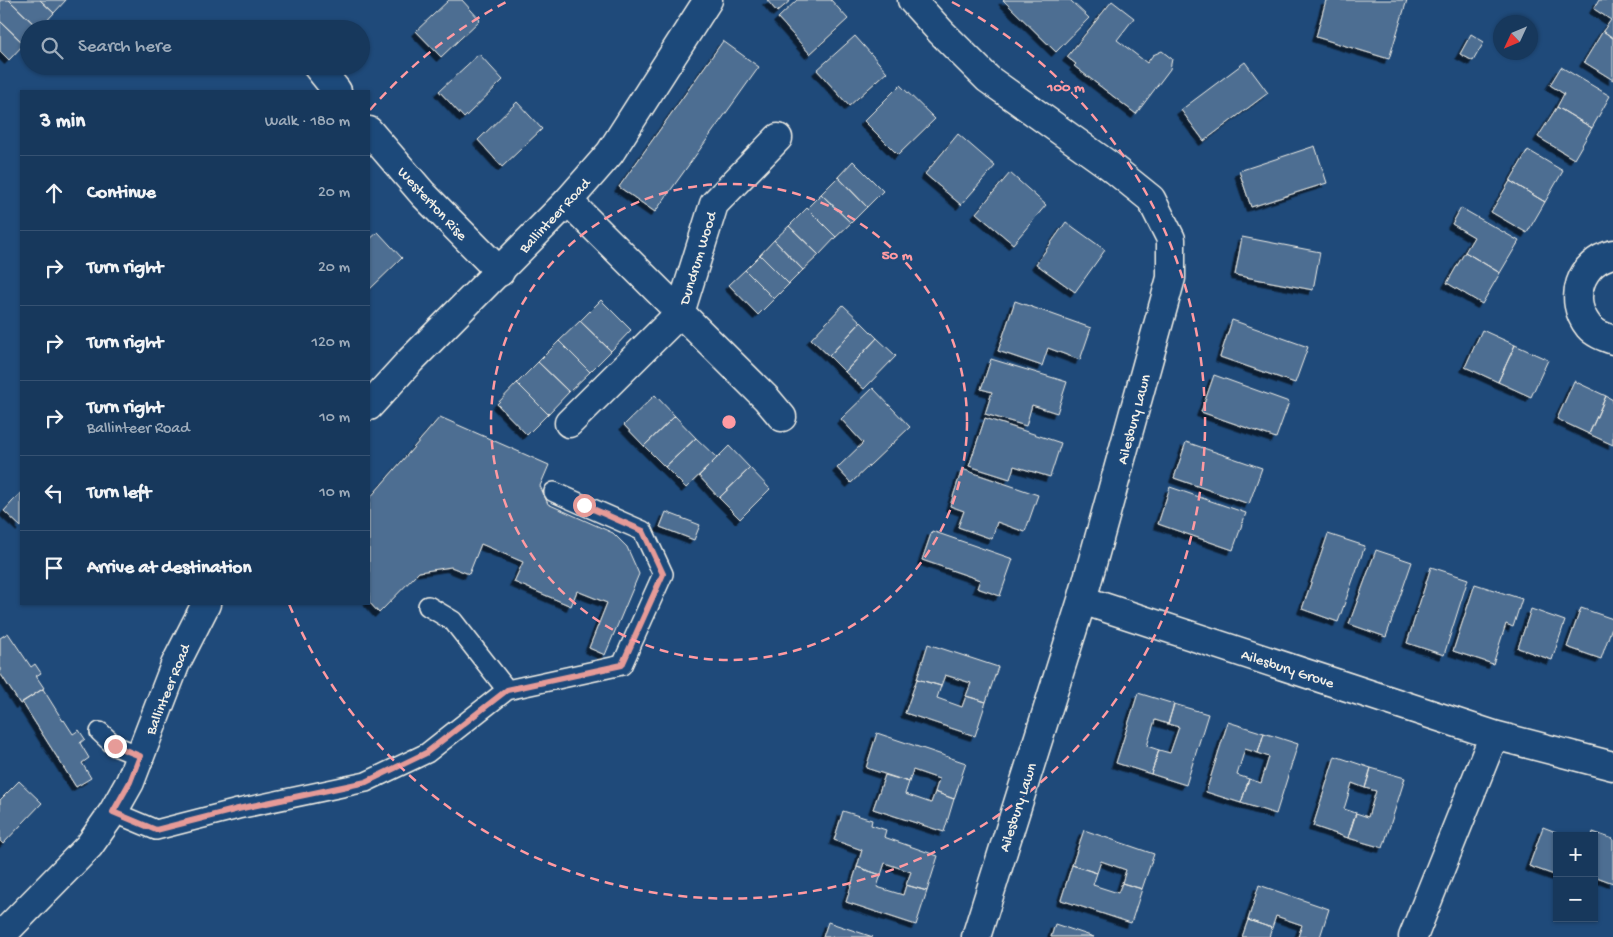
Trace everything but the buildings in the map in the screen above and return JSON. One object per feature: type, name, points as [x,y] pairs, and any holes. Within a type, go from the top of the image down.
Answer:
[{"type":"street","name":"Ballinteer Road","points":[[370,403],[568,202],[610,153],[708,0]]},
{"type":"street","name":"Ailesbury Lawn","points":[[912,0],[988,79],[1110,166],[1151,199],[1171,239],[1171,278],[1082,600],[976,937]]},
{"type":"street","points":[[324,75],[336,90]]},
{"type":"street","name":"Westerton Rise","points":[[370,132],[423,194],[500,272]]},
{"type":"street","name":"Dundrum Wood","points":[[569,423],[680,314],[714,204],[778,138]]},
{"type":"street","name":"Dundrum Wood","points":[[568,202],[766,398],[782,417]]},
{"type":"street","points":[[1613,254],[1604,256],[1591,265],[1582,278],[1578,293],[1579,308],[1590,327],[1602,336],[1613,340]]},
{"type":"street","name":"Ailesbury Grove","points":[[1082,600],[1494,736],[1613,766]]},
{"type":"street","name":"Ballinteer Road","points":[[0,937],[89,846],[113,812],[130,782],[175,665],[205,605]]},
{"type":"street","points":[[1413,937],[1494,736]]},
{"type":"lane","points":[[113,812],[156,830],[238,809],[366,782],[426,753],[507,690],[622,665],[663,574],[643,531],[554,492]]},
{"type":"lane","points":[[428,606],[453,621],[507,690]]},
{"type":"lane","points":[[100,732],[115,746],[140,756]]},
{"type":"route","points":[[115,746],[140,756],[130,782],[113,812],[156,830],[238,809],[366,782],[426,753],[507,690],[622,665],[663,574],[643,531],[584,505]]}]
